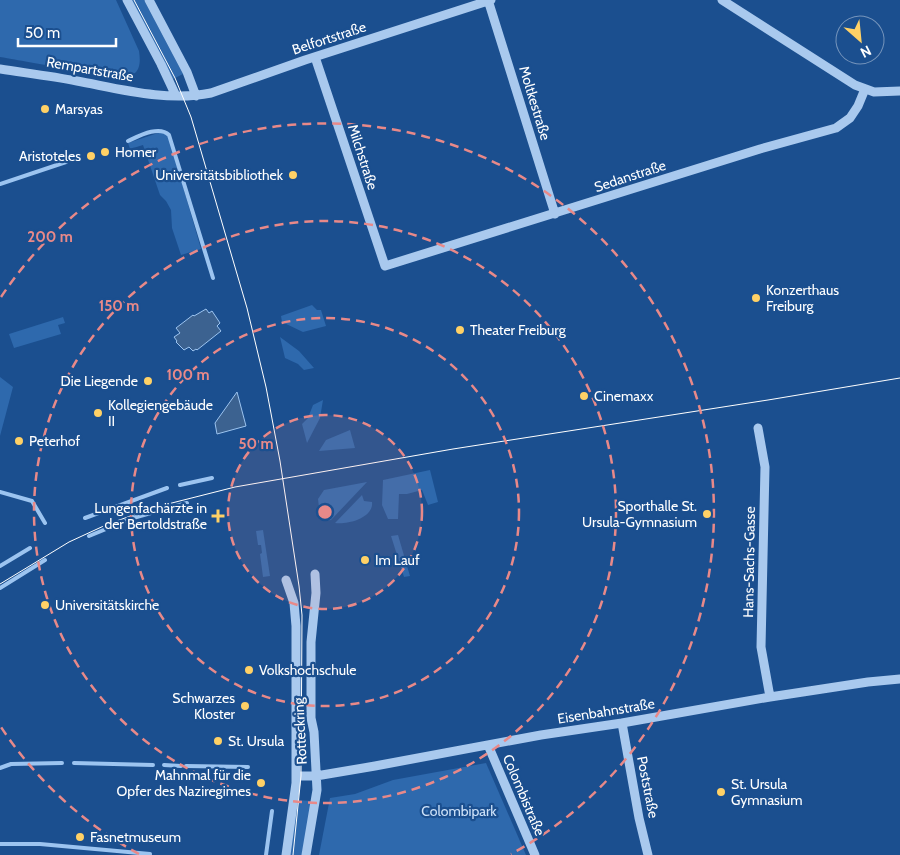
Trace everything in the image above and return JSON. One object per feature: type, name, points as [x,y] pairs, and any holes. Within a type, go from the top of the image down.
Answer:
[{"type":"street","points":[[127,0],[176,96]]},
{"type":"street","points":[[149,0],[187,72],[196,96]]},
{"type":"street","name":"Belfortstraße","points":[[176,96],[196,96],[211,93],[489,0]]},
{"type":"street","name":"Moltkestraße","points":[[489,0],[555,214]]},
{"type":"street","points":[[722,0],[841,76],[865,89],[885,92],[900,91]]},
{"type":"street","name":"Milchstraße","points":[[316,57],[385,266]]},
{"type":"street","name":"Rempartstraße","points":[[0,69],[176,96]]},
{"type":"street","name":"Sedanstraße","points":[[385,266],[760,149],[836,128],[850,118],[858,106],[865,89]]},
{"type":"street","name":"Hans-Sachs-Gasse","points":[[758,428],[766,467],[761,646],[770,697]]},
{"type":"street","name":"Rotteckring","points":[[306,855],[316,800],[314,732],[311,718],[312,642],[316,593],[315,574]]},
{"type":"street","name":"Rotteckring","points":[[286,580],[294,603],[296,626],[296,776],[286,855]]},
{"type":"street","name":"Eisenbahnstraße","points":[[296,776],[316,776],[541,735],[622,724],[770,697],[900,679]]},
{"type":"street","name":"Poststraße","points":[[622,724],[639,818],[648,855]]},
{"type":"street","name":"Colombistraße","points":[[488,745],[535,855]]},
{"type":"green space","points":[[0,0],[116,0],[139,51],[139,66],[135,73],[127,75],[71,69],[0,57]]},
{"type":"green space","points":[[131,0],[144,0],[183,74],[173,79]]},
{"type":"green space","points":[[161,132],[169,138],[201,249],[181,255],[172,228],[171,210],[160,195],[143,145],[130,149],[128,143]]},
{"type":"green space","points":[[312,305],[317,310],[321,310],[326,326],[303,332],[282,322],[281,316]]},
{"type":"green space","points":[[63,317],[65,323],[58,325],[61,334],[14,348],[9,334]]},
{"type":"green space","points":[[280,337],[299,351],[314,368],[304,370],[298,364],[285,358]]},
{"type":"green space","points":[[0,377],[13,387],[0,436]]},
{"type":"green space","points":[[323,400],[320,418],[307,443],[302,424],[308,418],[313,405]]},
{"type":"green space","points":[[350,430],[355,448],[319,451],[326,440]]},
{"type":"green space","points":[[430,470],[438,502],[428,505],[422,490],[399,494],[398,519],[388,519],[382,505],[383,480]]},
{"type":"green space","points":[[367,482],[331,520],[323,521],[320,516],[318,499],[324,490]]},
{"type":"green space","points":[[362,495],[364,501],[372,502],[369,512],[353,521],[335,523]]},
{"type":"green space","points":[[263,530],[270,576],[263,577],[260,554],[262,553],[261,545],[258,545],[256,531]]},
{"type":"green space","points":[[398,535],[410,576],[404,577],[391,536]]},
{"type":"green space","name":"Colombipark","points":[[486,763],[526,855],[319,855],[330,798],[355,794],[393,780]]},
{"type":"green space","points":[[297,800],[312,801],[302,855],[290,855]]},
{"type":"shaded area","points":[[206,309],[209,313],[212,311],[220,323],[217,326],[221,331],[197,350],[193,351],[189,347],[184,350],[174,337],[180,333],[176,328],[193,315]]},
{"type":"shaded area","points":[[237,392],[246,426],[217,434],[215,423]]},
{"type":"waterway","points":[[128,141],[155,131],[165,132],[169,135],[213,278]]},
{"type":"waterway","points":[[0,184],[66,162]]},
{"type":"waterway","points":[[180,485],[212,478]]},
{"type":"waterway","points":[[85,518],[167,488]]},
{"type":"waterway","points":[[0,492],[32,501],[45,523]]},
{"type":"waterway","points":[[89,536],[133,518],[187,503]]},
{"type":"waterway","points":[[0,566],[30,548]]},
{"type":"waterway","points":[[0,588],[45,560]]},
{"type":"waterway","points":[[0,768],[11,764],[62,763]]},
{"type":"waterway","points":[[74,763],[153,765]]},
{"type":"waterway","points":[[164,765],[181,766]]},
{"type":"waterway","points":[[186,766],[248,767]]},
{"type":"waterway","points":[[266,855],[272,811]]},
{"type":"waterway","points":[[0,844],[40,844],[150,854]]},
{"type":"tram line","points":[[134,0],[175,78],[191,117],[247,308],[266,387],[280,461],[302,615],[301,776],[293,855]]},
{"type":"tram line","points":[[0,584],[69,542],[108,524],[156,507],[235,487],[453,449],[900,378]]},
{"type":"place","name":"Marsyas","points":[[45,109]]},
{"type":"place","name":"Homer","points":[[105,152]]},
{"type":"place","name":"Aristoteles","points":[[91,156]]},
{"type":"place","name":"Universitätsbibliothek","points":[[293,175]]},
{"type":"place","name":"Konzerthaus Freiburg","points":[[756,298]]},
{"type":"place","name":"Theater Freiburg","points":[[460,330]]},
{"type":"place","name":"Die Liegende","points":[[148,381]]},
{"type":"place","name":"Cinemaxx","points":[[584,396]]},
{"type":"place","name":"Kollegiengebäude II","points":[[98,413]]},
{"type":"place","name":"Peterhof","points":[[19,441]]},
{"type":"place","name":"Sporthalle St. Ursula-Gymnasium","points":[[707,514]]},
{"type":"place","name":"Lungenfachärzte in der Bertoldstraße","points":[[218,516]]},
{"type":"place","name":"Im Lauf","points":[[365,560]]},
{"type":"place","name":"Universitätskirche","points":[[45,605]]},
{"type":"place","name":"Volkshochschule","points":[[249,670]]},
{"type":"place","name":"Schwarzes Kloster","points":[[245,706]]},
{"type":"place","name":"St. Ursula","points":[[218,741]]},
{"type":"place","name":"Mahnmal für die Opfer des Naziregimes","points":[[261,783]]},
{"type":"place","name":"St. Ursula Gymnasium","points":[[721,792]]},
{"type":"place","name":"Fasnetmuseum","points":[[80,837]]}]
